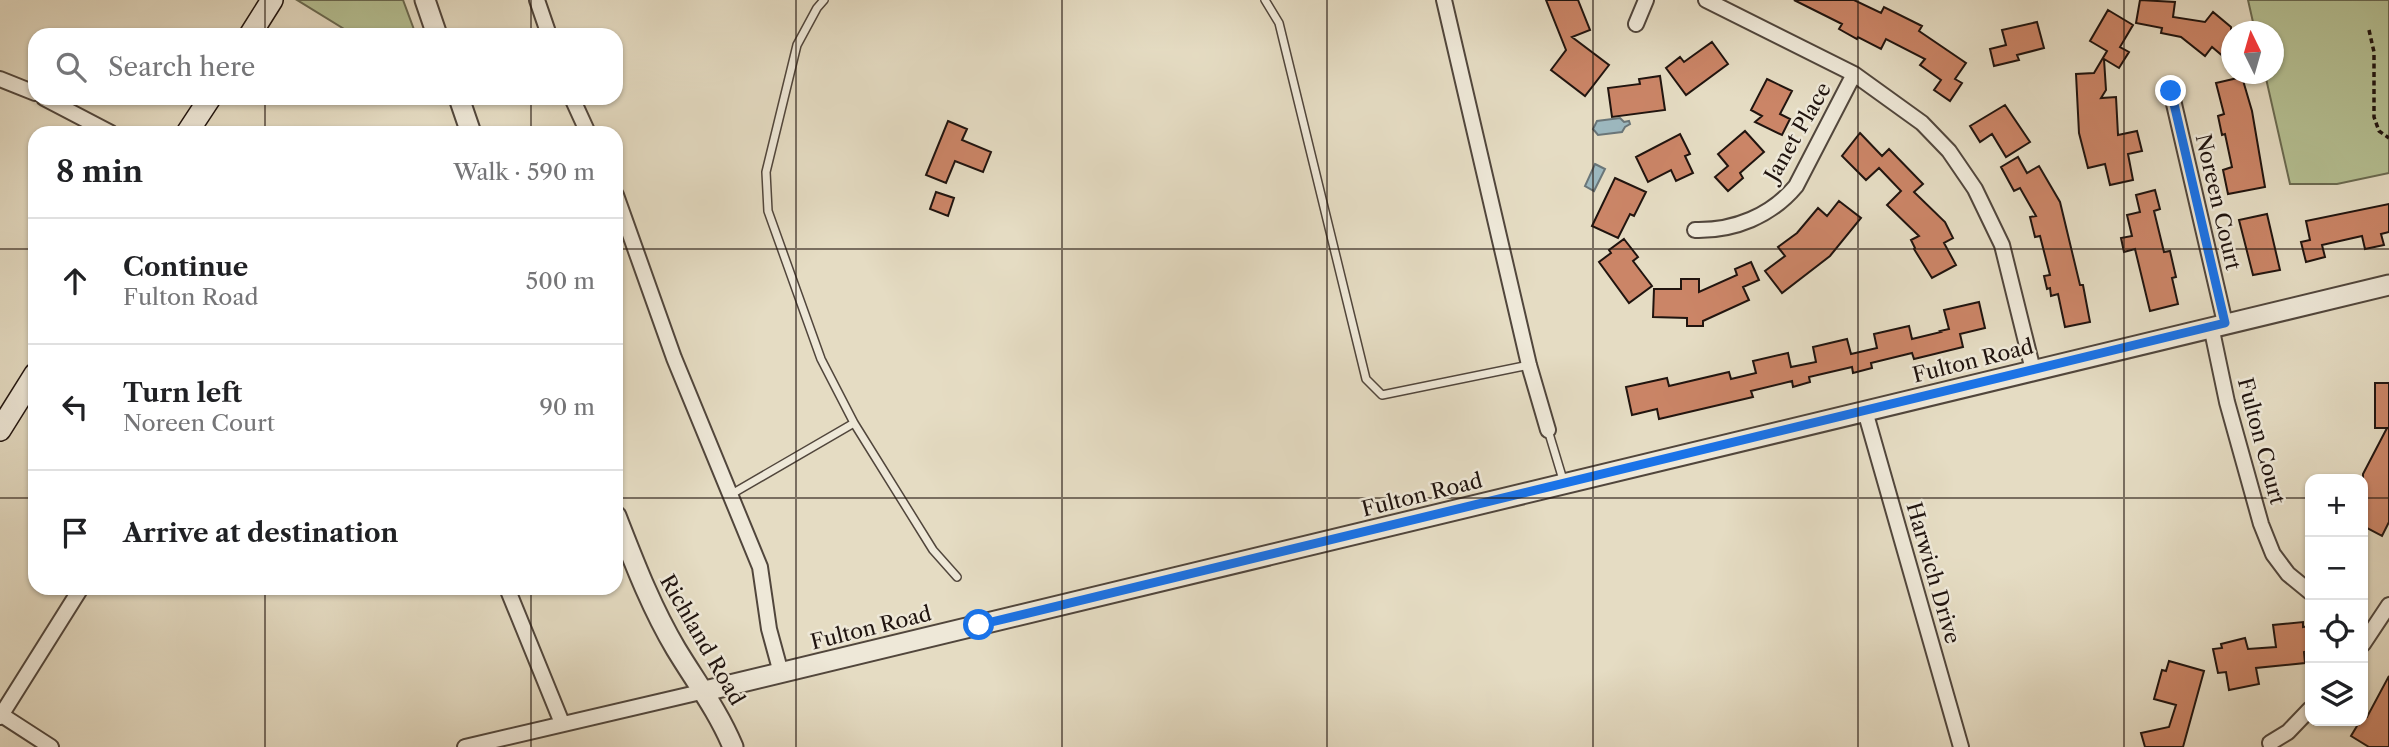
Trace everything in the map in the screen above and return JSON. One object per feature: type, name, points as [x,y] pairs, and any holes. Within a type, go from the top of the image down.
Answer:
[{"type":"main road","points":[[254,28],[272,0]]},
{"type":"main road","points":[[192,126],[205,105]]},
{"type":"main road","points":[[0,430],[28,385]]},
{"type":"street","points":[[425,0],[435,28]]},
{"type":"street","points":[[537,0],[547,28]]},
{"type":"street","points":[[1444,0],[1529,365],[1548,430]]},
{"type":"street","points":[[1636,24],[1646,0]]},
{"type":"street","points":[[1706,0],[1854,74],[1922,123],[1948,151],[1976,188],[2002,245],[2034,370]]},
{"type":"street","name":"Janet Place","points":[[1695,230],[1717,231],[1754,220],[1787,197],[1796,186],[1854,74]]},
{"type":"street","points":[[0,79],[28,90]]},
{"type":"street","name":"Noreen Court","points":[[2171,91],[2218,325]]},
{"type":"street","points":[[57,105],[98,126]]},
{"type":"street","points":[[461,105],[468,126]]},
{"type":"street","points":[[575,105],[585,126]]},
{"type":"street","points":[[623,215],[674,358],[761,567],[769,629],[782,673]]},
{"type":"street","name":"Fulton Road","points":[[465,747],[2389,285]]},
{"type":"street","name":"Fulton Court","points":[[2218,325],[2236,437],[2265,534],[2273,554],[2288,574],[2305,588]]},
{"type":"street","name":"Harwich Drive","points":[[1865,411],[1961,747]]},
{"type":"street","name":"Richland Road","points":[[623,534],[648,597],[676,650],[705,691],[733,747]]},
{"type":"street","points":[[51,747],[0,715],[77,595]]},
{"type":"street","points":[[510,595],[562,723]]},
{"type":"street","points":[[2368,633],[2389,605]]},
{"type":"street","points":[[2270,743],[2288,732],[2305,714]]},
{"type":"lane","points":[[824,0],[797,46],[766,172],[768,211],[821,359],[854,424],[933,550],[957,577]]},
{"type":"lane","points":[[1265,0],[1279,23],[1366,380],[1382,396],[1529,365]]},
{"type":"lane","points":[[730,495],[854,424]]},
{"type":"lane","points":[[1548,430],[1564,484]]},
{"type":"path","points":[[2369,30],[2374,52],[2374,117],[2379,131],[2389,138]]},
{"type":"green space","points":[[297,0],[403,0],[413,28],[343,28]]},
{"type":"green space","points":[[2248,0],[2389,0],[2389,173],[2337,184],[2290,184],[2267,84],[2284,84],[2284,21],[2253,21]]},
{"type":"water","points":[[1620,118],[1630,124],[1622,132],[1598,135],[1593,129],[1597,121]]},
{"type":"water","points":[[1595,164],[1605,169],[1594,191],[1585,186]]},
{"type":"building","points":[[1546,0],[1578,0],[1590,30],[1572,37],[1609,65],[1585,96],[1551,70],[1566,50]]},
{"type":"building","points":[[1794,0],[1854,0],[1881,13],[1884,7],[1922,26],[1919,31],[1966,63],[1955,79],[1962,83],[1950,101],[1934,90],[1941,80],[1920,65],[1925,59],[1886,39],[1881,49],[1858,37],[1857,39],[1839,29],[1842,24]]},
{"type":"building","points":[[2140,0],[2175,2],[2173,17],[2205,22],[2213,12],[2224,21],[2221,21],[2221,55],[2212,47],[2205,56],[2181,37],[2161,33],[2162,28],[2136,23]]},
{"type":"building","points":[[2108,10],[2133,25],[2120,47],[2129,52],[2119,68],[2104,59],[2106,90],[2101,98],[2116,97],[2118,135],[2137,131],[2142,151],[2128,154],[2133,180],[2110,185],[2105,164],[2088,168],[2079,133],[2076,74],[2094,73],[2107,51],[2090,41]]},
{"type":"building","points":[[2037,22],[2044,48],[2017,55],[2019,60],[1994,66],[1990,49],[2006,45],[2002,30]]},
{"type":"building","points":[[1712,42],[1728,64],[1686,95],[1666,68],[1680,57],[1684,62]]},
{"type":"building","points":[[1660,76],[1665,110],[1612,117],[1608,88],[1640,84],[1639,79]]},
{"type":"building","points":[[1767,79],[1792,91],[1780,114],[1790,119],[1782,135],[1755,122],[1762,116],[1751,110]]},
{"type":"building","points":[[2216,83],[2244,84],[2252,111],[2265,187],[2228,194],[2223,170],[2232,167],[2218,116],[2224,114]]},
{"type":"building","points":[[2005,105],[2030,142],[2006,157],[1992,134],[1980,142],[1970,126]]},
{"type":"building","points":[[948,121],[967,129],[962,140],[991,152],[983,172],[955,161],[946,183],[926,175]]},
{"type":"building","points":[[1745,131],[1764,152],[1740,173],[1743,178],[1728,191],[1715,177],[1728,166],[1718,154]]},
{"type":"building","points":[[1860,133],[1882,156],[1889,149],[1923,184],[1914,192],[1945,222],[1953,238],[1944,243],[1956,265],[1932,278],[1911,240],[1919,236],[1887,205],[1901,191],[1879,168],[1866,180],[1842,156]]},
{"type":"building","points":[[1680,134],[1690,154],[1685,156],[1693,173],[1676,181],[1671,170],[1648,182],[1636,157]]},
{"type":"building","points":[[2018,157],[2027,173],[2039,166],[2060,202],[2080,285],[2083,285],[2090,322],[2065,327],[2058,294],[2051,296],[2050,288],[2047,289],[2044,276],[2050,275],[2040,236],[2035,237],[2030,217],[2036,216],[2020,188],[2014,191],[2001,167]]},
{"type":"building","points":[[1615,178],[1646,192],[1634,216],[1630,214],[1618,238],[1592,226]]},
{"type":"building","points":[[2155,190],[2160,209],[2154,211],[2164,252],[2170,251],[2178,304],[2150,311],[2135,249],[2124,252],[2121,238],[2132,236],[2127,215],[2140,212],[2136,195]]},
{"type":"building","points":[[936,192],[954,198],[948,216],[930,209]]},
{"type":"building","points":[[1839,201],[1861,218],[1830,256],[1782,293],[1765,271],[1785,256],[1778,247],[1797,233],[1818,208],[1827,216]]},
{"type":"building","points":[[2389,204],[2389,232],[2381,234],[2384,245],[2365,249],[2362,236],[2322,245],[2325,257],[2306,262],[2301,242],[2310,240],[2306,221]]},
{"type":"building","points":[[2267,214],[2280,270],[2253,275],[2239,220]]},
{"type":"building","points":[[1624,239],[1638,257],[1633,261],[1652,286],[1629,303],[1599,262]]},
{"type":"building","points":[[1751,262],[1759,280],[1743,287],[1749,300],[1703,321],[1703,326],[1687,326],[1687,318],[1653,317],[1654,289],[1681,289],[1681,279],[1699,279],[1699,292],[1737,275],[1735,269]]},
{"type":"building","points":[[1979,302],[1985,328],[1960,334],[1963,347],[1914,359],[1912,353],[1871,363],[1872,368],[1853,373],[1852,367],[1809,377],[1810,382],[1793,387],[1792,381],[1751,391],[1753,397],[1659,419],[1657,409],[1632,415],[1626,387],[1667,378],[1669,386],[1729,372],[1731,379],[1756,373],[1753,361],[1788,353],[1791,367],[1816,362],[1813,347],[1847,339],[1851,354],[1877,348],[1874,334],[1909,326],[1912,339],[1941,332],[1949,329],[1944,310]]},
{"type":"building","points":[[2375,383],[2389,383],[2389,522],[2382,536],[2368,529],[2368,474],[2363,474],[2387,428],[2375,428]]},
{"type":"building","points":[[2303,622],[2305,663],[2256,668],[2259,684],[2229,690],[2226,672],[2218,673],[2213,649],[2222,648],[2221,644],[2245,638],[2248,649],[2276,647],[2273,625]]},
{"type":"building","points":[[2169,661],[2204,671],[2183,747],[2145,747],[2141,733],[2169,727],[2176,705],[2154,699],[2162,670],[2166,671]]},
{"type":"building","points":[[2389,676],[2389,747],[2369,747],[2351,736],[2357,726],[2368,726],[2368,715]]},
{"type":"route","points":[[979,625],[2225,323],[2171,91]]}]
